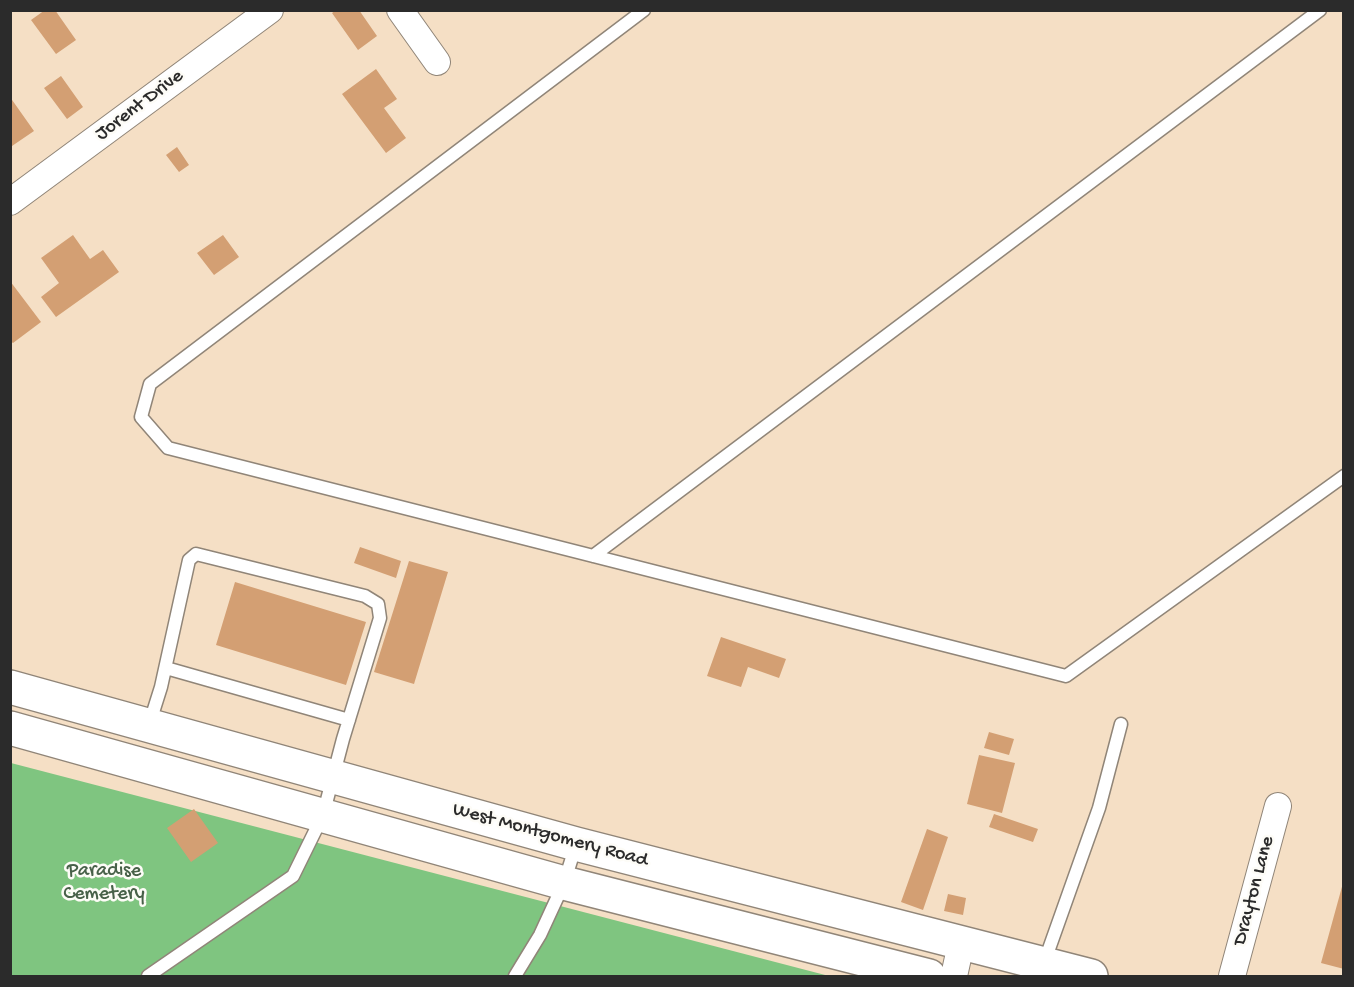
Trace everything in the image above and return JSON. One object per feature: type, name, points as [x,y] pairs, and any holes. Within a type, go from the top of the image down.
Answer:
[{"type":"main road","name":"West Montgomery Road","points":[[10,687],[576,844],[1091,976]]},
{"type":"main road","name":"West Montgomery Road","points":[[10,728],[564,883],[929,976]]},
{"type":"street","name":"Jorent Drive","points":[[10,202],[270,10]]},
{"type":"street","points":[[400,10],[437,62]]},
{"type":"street","name":"Drayton Lane","points":[[1232,976],[1278,806]]},
{"type":"street","points":[[954,976],[962,944]]},
{"type":"lane","points":[[644,10],[150,384],[141,417],[168,448],[1066,676],[1344,476]]},
{"type":"lane","points":[[593,556],[1320,10]]},
{"type":"lane","points":[[148,976],[293,876],[323,815],[380,618],[378,604],[365,596],[196,554],[189,560],[166,668],[149,725]]},
{"type":"lane","points":[[166,668],[349,720]]},
{"type":"lane","points":[[1044,964],[1099,808],[1121,724]]},
{"type":"lane","points":[[515,976],[540,935],[564,883],[576,844]]},
{"type":"green space","name":"Paradise Cemetery","points":[[11,763],[829,976],[11,976]]},
{"type":"building","points":[[45,10],[55,10],[76,40],[56,54],[31,20]]},
{"type":"building","points":[[336,10],[359,10],[377,36],[358,50],[332,13]]},
{"type":"building","points":[[376,69],[397,99],[384,108],[406,138],[386,153],[342,94]]},
{"type":"building","points":[[61,76],[83,107],[67,119],[44,88]]},
{"type":"building","points":[[10,97],[34,131],[12,146],[10,144]]},
{"type":"building","points":[[177,147],[189,165],[179,172],[166,155]]},
{"type":"building","points":[[73,235],[90,259],[103,250],[119,272],[56,317],[41,297],[59,283],[41,258]]},
{"type":"building","points":[[223,235],[239,257],[214,275],[197,253]]},
{"type":"building","points":[[10,281],[41,322],[13,343],[10,341]]},
{"type":"building","points":[[360,547],[401,561],[396,578],[354,563]]},
{"type":"building","points":[[409,561],[448,572],[414,684],[374,672]]},
{"type":"building","points":[[235,582],[366,622],[346,685],[216,645]]},
{"type":"building","points":[[721,637],[786,659],[779,678],[748,667],[741,687],[707,676]]},
{"type":"building","points":[[989,732],[1014,739],[1009,755],[984,748]]},
{"type":"building","points":[[979,755],[1015,763],[1002,813],[967,804]]},
{"type":"building","points":[[194,809],[218,843],[191,862],[167,828]]},
{"type":"building","points":[[994,814],[1038,829],[1033,842],[989,827]]},
{"type":"building","points":[[927,829],[948,837],[923,910],[901,902]]},
{"type":"building","points":[[1344,883],[1344,969],[1321,963]]},
{"type":"building","points":[[948,894],[966,898],[963,915],[944,911]]}]
